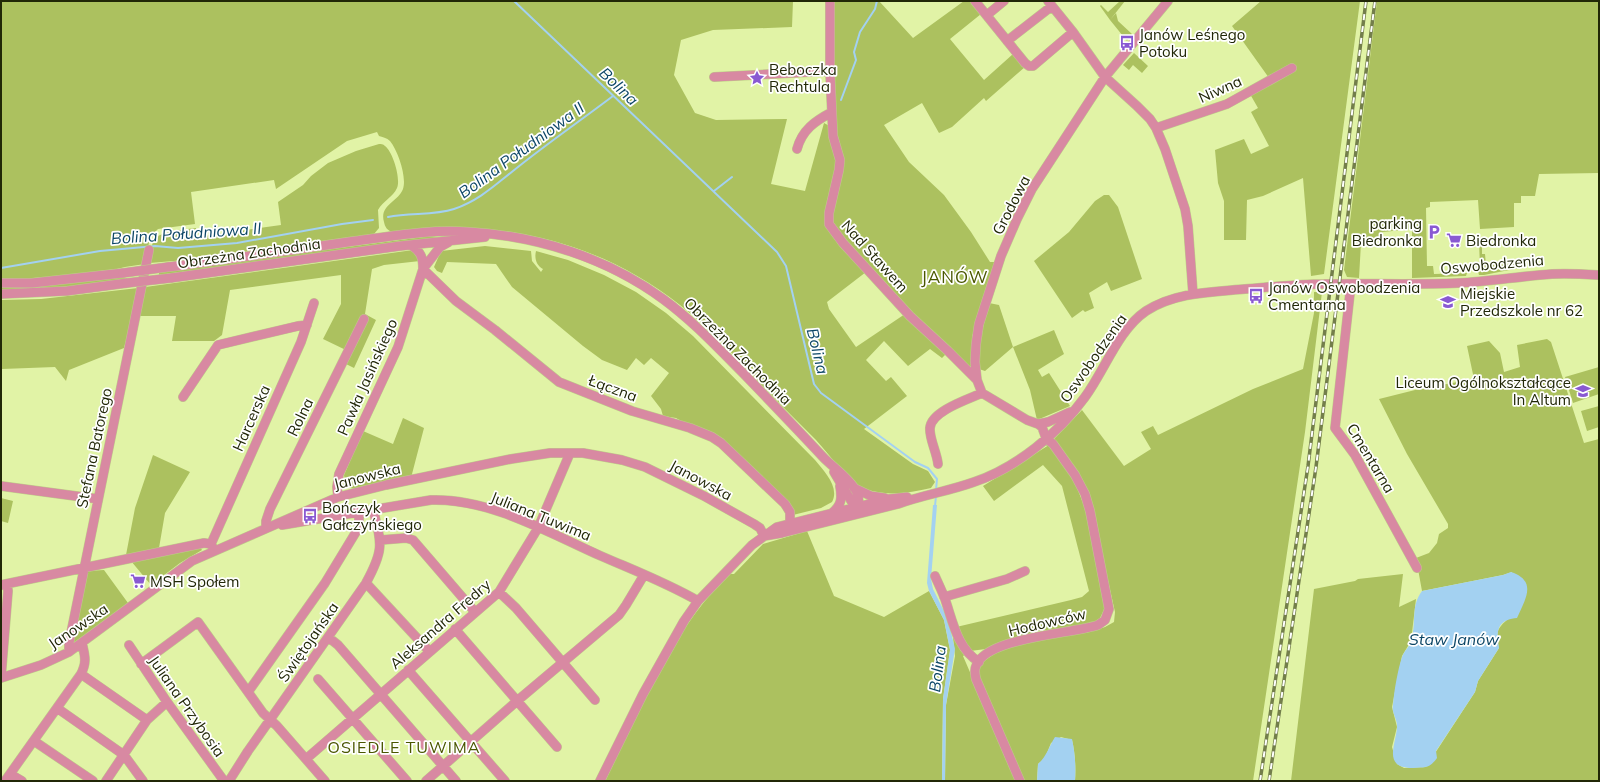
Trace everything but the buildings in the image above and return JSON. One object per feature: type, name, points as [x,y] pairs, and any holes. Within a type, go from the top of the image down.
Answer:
[{"type":"street","name":"Nad Stawem","points":[[830,1],[830,71],[833,136],[838,150],[840,165],[829,213],[829,224],[842,243],[910,316],[977,380]]},
{"type":"street","points":[[987,15],[1004,1]]},
{"type":"street","name":"Grodowa","points":[[982,393],[977,380],[975,362],[979,324],[1001,256],[1017,219],[1032,189],[1105,77],[1168,1]]},
{"type":"street","points":[[975,2],[1029,66],[1033,66],[1073,32]]},
{"type":"street","points":[[1007,41],[1050,3],[1105,77],[1150,119],[1165,148],[1185,209],[1194,294]]},
{"type":"street","name":"Niwna","points":[[1156,128],[1227,104],[1292,68]]},
{"type":"street","points":[[714,77],[830,71]]},
{"type":"street","points":[[797,149],[800,139],[808,128],[819,119],[832,112]]},
{"type":"street","name":"Obrzeżna Zachodnia","points":[[1,283],[32,283],[123,273],[419,234],[468,232],[538,242],[594,259],[629,276],[678,310],[710,340],[854,488]]},
{"type":"street","name":"Obrzeżna Zachodnia","points":[[1,294],[60,291],[127,284],[411,245],[500,236]]},
{"type":"street","name":"Pawła Jasińskiego","points":[[338,497],[337,487],[340,474],[398,347],[424,269],[440,247],[450,241]]},
{"type":"street","points":[[411,245],[419,250],[423,258],[424,269]]},
{"type":"street","name":"Stefana Batorego","points":[[69,652],[69,644],[84,568],[149,250]]},
{"type":"street","name":"Łączna","points":[[424,269],[456,301],[495,330],[559,382],[632,411],[690,428],[712,438],[727,448],[785,504],[790,512],[790,524]]},
{"type":"street","name":"Oswobodzenia","points":[[764,536],[782,533],[868,511],[973,483],[993,476],[1017,461],[1046,438],[1075,410],[1096,382],[1131,324],[1148,310],[1175,298],[1194,294],[1322,284],[1486,282],[1554,274],[1599,275]]},
{"type":"street","name":"Cmentarna","points":[[1351,284],[1335,428],[1355,455],[1417,568]]},
{"type":"street","name":"Harcerska","points":[[213,547],[307,326],[314,303]]},
{"type":"street","name":"Rolna","points":[[268,528],[266,521],[270,509],[364,319]]},
{"type":"street","points":[[183,397],[218,345],[298,326],[307,326]]},
{"type":"street","points":[[938,464],[935,448],[930,436],[931,422],[944,411],[982,393],[1022,417],[1042,424],[1054,431]]},
{"type":"street","points":[[1042,424],[1075,410]]},
{"type":"street","points":[[1042,424],[1046,438]]},
{"type":"street","name":"Hodowców","points":[[979,662],[988,653],[1041,635],[1098,626],[1108,615],[1108,602],[1087,499],[1083,488],[1075,475],[1053,444],[1046,438]]},
{"type":"street","name":"Janowska","points":[[1,677],[41,665],[69,652],[182,567],[213,547],[268,528],[338,497],[386,485],[511,459],[550,453],[570,452],[622,460],[645,467],[704,496],[754,524],[760,528],[764,536]]},
{"type":"street","name":"Aleksandra Fredry","points":[[306,759],[499,592],[538,528],[570,452]]},
{"type":"street","name":"Obrzeżna Zachodnia","points":[[831,466],[856,507]]},
{"type":"street","name":"Obrzeżna Zachodnia","points":[[830,514],[838,508],[841,503],[842,496],[840,482]]},
{"type":"street","points":[[1,486],[98,499]]},
{"type":"street","points":[[854,488],[859,496],[859,503],[856,507],[860,510],[868,511]]},
{"type":"street","name":"Oswobodzenia","points":[[854,488],[871,496],[889,499]]},
{"type":"street","name":"Oswobodzenia","points":[[600,781],[643,694],[674,637],[698,601],[752,545],[777,527],[889,499],[921,496]]},
{"type":"street","name":"Juliana Tuwima","points":[[268,528],[431,500],[455,500],[495,510],[644,575],[698,601]]},
{"type":"street","points":[[317,506],[322,519]]},
{"type":"street","name":"Oswobodzenia","points":[[845,517],[854,511],[856,507]]},
{"type":"street","name":"Świętojańska","points":[[229,781],[270,719],[366,584],[378,560],[381,540],[373,510]]},
{"type":"street","points":[[248,692],[325,582],[359,527],[359,512]]},
{"type":"street","points":[[381,540],[406,538],[413,540],[475,612]]},
{"type":"street","points":[[1,677],[8,591],[4,584],[204,543],[213,547]]},
{"type":"street","points":[[944,597],[1008,579],[1025,571]]},
{"type":"street","points":[[426,781],[517,701],[619,615],[644,575]]},
{"type":"street","points":[[934,576],[944,597],[962,647],[971,657],[979,662],[976,667],[976,678],[1020,781]]},
{"type":"street","points":[[366,584],[429,652]]},
{"type":"street","points":[[499,592],[516,608],[564,662],[595,700]]},
{"type":"street","points":[[141,664],[198,622],[248,692],[325,781]]},
{"type":"street","points":[[455,629],[556,747]]},
{"type":"street","points":[[328,637],[338,645],[381,693],[456,781]]},
{"type":"street","points":[[22,781],[8,777],[81,674],[85,666],[86,659],[82,643]]},
{"type":"street","name":"Juliana Przybosia","points":[[129,645],[167,702],[224,781]]},
{"type":"street","points":[[408,670],[505,781]]},
{"type":"street","points":[[81,674],[147,720]]},
{"type":"street","points":[[318,679],[407,781]]},
{"type":"street","points":[[106,781],[147,720],[167,702]]},
{"type":"street","points":[[57,708],[124,755],[143,781]]},
{"type":"street","points":[[34,741],[93,781]]},
{"type":"green space","points":[[1,1],[793,1],[792,27],[713,30],[681,40],[674,75],[695,113],[716,120],[787,119],[771,184],[805,191],[824,123],[835,129],[828,1],[879,1],[913,38],[964,1],[971,1],[981,14],[950,39],[984,80],[1013,54],[1025,67],[986,101],[984,98],[952,127],[939,133],[922,103],[884,125],[909,162],[944,195],[971,232],[990,262],[995,262],[972,337],[974,374],[969,378],[946,354],[942,358],[930,349],[908,366],[884,341],[866,360],[886,381],[891,377],[907,396],[864,429],[913,464],[928,471],[935,482],[931,488],[912,492],[881,493],[863,488],[852,482],[816,440],[727,348],[692,315],[648,282],[614,264],[579,249],[544,238],[507,232],[469,228],[431,228],[392,232],[386,228],[383,216],[384,212],[401,193],[404,178],[399,157],[393,145],[389,140],[379,136],[377,132],[347,141],[276,189],[274,180],[191,192],[195,224],[158,229],[150,237],[145,264],[59,276],[1,279]],"holes":[[[866,272],[905,314],[856,347],[829,309],[827,302]]]},
{"type":"green space","points":[[1120,1],[1125,1],[1110,20],[1100,6],[1101,5],[1108,12]]},
{"type":"green space","points":[[1261,1],[1360,1],[1324,274],[1311,276],[1303,178],[1263,196],[1247,200],[1246,240],[1224,240],[1224,201],[1218,183],[1215,150],[1244,139],[1251,154],[1269,146],[1251,112],[1258,108],[1250,94],[1269,78],[1232,26]]},
{"type":"green space","points":[[1377,1],[1599,1],[1599,173],[1539,174],[1535,196],[1521,196],[1521,203],[1514,203],[1514,227],[1480,229],[1478,200],[1430,202],[1430,207],[1426,208],[1427,266],[1433,266],[1434,274],[1467,273],[1466,276],[1412,278],[1412,229],[1383,232],[1374,242],[1361,243],[1359,278],[1347,277],[1344,270]]},
{"type":"green space","points":[[1116,13],[1118,21],[1132,34],[1127,41],[1110,20]]},
{"type":"green space","points":[[1134,53],[1148,66],[1142,73],[1133,65],[1129,70],[1123,65]]},
{"type":"green space","points":[[379,144],[384,145],[391,154],[397,172],[398,184],[391,197],[378,210],[379,228],[374,234],[185,260],[150,263],[154,240],[163,234],[196,228],[197,237],[281,225],[278,202],[303,185],[311,176],[328,163],[356,151]]},
{"type":"green space","points":[[1104,195],[1109,195],[1118,207],[1142,279],[1111,291],[1107,282],[1089,293],[1094,308],[1085,312],[1083,310],[1072,318],[1034,261],[1069,232],[1095,201]]},
{"type":"green space","points":[[431,236],[440,237],[159,275],[159,273],[163,271]]},
{"type":"green space","points":[[1479,241],[1482,242],[1482,254],[1485,254],[1486,265],[1516,264],[1516,258],[1520,262],[1519,268],[1479,275],[1477,268],[1480,267]]},
{"type":"green space","points":[[485,246],[531,251],[532,261],[541,272],[543,269],[536,262],[536,251],[568,260],[604,275],[636,292],[666,313],[693,336],[815,460],[833,485],[834,496],[832,502],[821,508],[793,515],[735,453],[676,418],[663,416],[661,409],[651,396],[669,373],[651,358],[644,365],[636,358],[627,370],[602,360],[512,287],[496,264],[447,262],[442,273],[437,271],[434,267],[441,251]]},
{"type":"green space","points":[[413,250],[420,261],[384,265],[372,269],[365,314],[376,320],[354,368],[344,363],[350,352],[323,339],[341,304],[341,275],[230,290],[222,335],[214,341],[172,341],[176,316],[133,316],[124,348],[69,370],[66,381],[55,367],[2,369],[1,372],[1,300],[41,299],[138,288]]},
{"type":"green space","points":[[124,276],[126,280],[80,286],[1,290],[1,287],[53,285]]},
{"type":"green space","points":[[1314,292],[1322,292],[1305,432],[1253,781],[1075,781],[1075,760],[1072,740],[1061,737],[1051,743],[1045,758],[1038,764],[1037,781],[1024,781],[978,675],[979,667],[984,661],[998,651],[1040,639],[1089,632],[1105,627],[1114,622],[1115,612],[1093,514],[1054,439],[1082,410],[1124,466],[1151,449],[1141,432],[1153,426],[1158,435],[1253,389],[1303,369],[1314,313]]},
{"type":"green space","points":[[989,303],[999,305],[1013,347],[985,371],[979,369],[979,343]]},
{"type":"green space","points":[[1054,330],[1064,354],[1038,370],[1042,377],[1049,373],[1070,406],[1037,420],[1030,390],[1013,347]]},
{"type":"green space","points":[[1547,339],[1551,342],[1584,443],[1599,439],[1599,781],[1291,781],[1314,589],[1355,581],[1358,579],[1403,574],[1399,607],[1416,599],[1411,641],[1402,656],[1392,707],[1397,727],[1392,747],[1397,764],[1404,768],[1426,767],[1475,692],[1478,681],[1499,648],[1497,635],[1499,629],[1508,619],[1512,572],[1422,591],[1416,558],[1429,553],[1437,543],[1439,534],[1448,528],[1448,524],[1407,454],[1379,399],[1419,389],[1474,379],[1467,346],[1489,341],[1500,353],[1504,372],[1520,367],[1517,345]]},
{"type":"green space","points":[[1599,367],[1599,394],[1573,403],[1565,377]]},
{"type":"green space","points":[[1599,406],[1599,427],[1587,431],[1581,411]]},
{"type":"green space","points":[[403,418],[424,428],[412,474],[413,477],[355,489],[346,487],[344,475],[363,431],[393,444]]},
{"type":"green space","points":[[1049,445],[1074,480],[1085,508],[1104,603],[1104,610],[1100,618],[1092,624],[1039,631],[986,649],[970,651],[963,656],[1017,781],[945,781],[946,705],[955,656],[952,628],[1071,600],[1082,597],[1089,591],[1062,486],[1043,465],[994,501],[983,486]]},
{"type":"green space","points":[[153,455],[190,472],[165,513],[159,548],[126,555],[135,508]]},
{"type":"green space","points":[[1,498],[13,501],[8,523],[1,521]]},
{"type":"green space","points":[[807,531],[834,596],[884,617],[929,591],[944,620],[950,650],[943,699],[942,781],[605,781],[644,700],[674,645],[691,619],[710,595],[730,574],[734,574],[763,544]]},
{"type":"green space","points":[[200,547],[202,550],[180,563],[151,585],[131,561]]},
{"type":"green space","points":[[104,570],[128,603],[74,645],[72,643],[86,571]]},
{"type":"water","points":[[933,505],[937,505],[931,579],[933,589],[948,619],[955,649],[946,705],[945,781],[942,781],[943,699],[950,650],[944,620],[929,591],[927,583]]},
{"type":"water","name":"Staw Janów","points":[[1511,572],[1524,580],[1527,586],[1526,598],[1517,618],[1505,621],[1499,627],[1499,648],[1478,681],[1475,692],[1436,751],[1437,758],[1432,764],[1424,767],[1404,767],[1398,764],[1394,760],[1393,755],[1397,728],[1393,708],[1394,693],[1402,657],[1413,634],[1415,609],[1418,597],[1422,591],[1503,575]]},
{"type":"water","points":[[1055,737],[1072,739],[1075,760],[1075,781],[1037,781],[1038,764],[1046,754]]},
{"type":"waterway","name":"Bolina","points":[[514,1],[777,252],[786,266],[814,384],[821,393],[915,462],[928,468],[937,479],[936,490]]},
{"type":"waterway","points":[[841,100],[856,60],[854,52],[860,32],[875,9],[877,1]]},
{"type":"waterway","name":"Bolina Południowa II","points":[[388,217],[446,211],[471,202],[492,188],[537,152],[613,96]]},
{"type":"waterway","points":[[714,191],[732,177]]},
{"type":"waterway","name":"Bolina Południowa II","points":[[1,268],[100,251],[155,246],[178,248],[237,243],[342,224],[373,220]]},
{"type":"waterway","name":"Bolina","points":[[935,506],[936,496]]},
{"type":"railway","points":[[1260,781],[1308,466],[1366,1]]},
{"type":"railway","points":[[1269,781],[1316,467],[1375,1]]},
{"type":"place","name":"Janów Leśnego Potoku","points":[[1127,43]]},
{"type":"place","name":"Beboczka Rechtula","points":[[757,78]]},
{"type":"place","name":"parking Biedronka","points":[[1434,232]]},
{"type":"place","name":"Biedronka","points":[[1454,240]]},
{"type":"place","name":"Janów Oswobodzenia Cmentarna","points":[[1256,296]]},
{"type":"place","name":"Miejskie Przedszkole nr 62","points":[[1448,302]]},
{"type":"place","name":"Liceum Ogólnokształcące In Altum","points":[[1583,391]]},
{"type":"place","name":"Bończyk Gałczyńskiego","points":[[310,516]]},
{"type":"place","name":"MSH Społem","points":[[138,581]]},
{"type":"district","name":"JANÓW","points":[[955,276]]},
{"type":"district","name":"OSIEDLE TUWIMA","points":[[404,747]]}]
